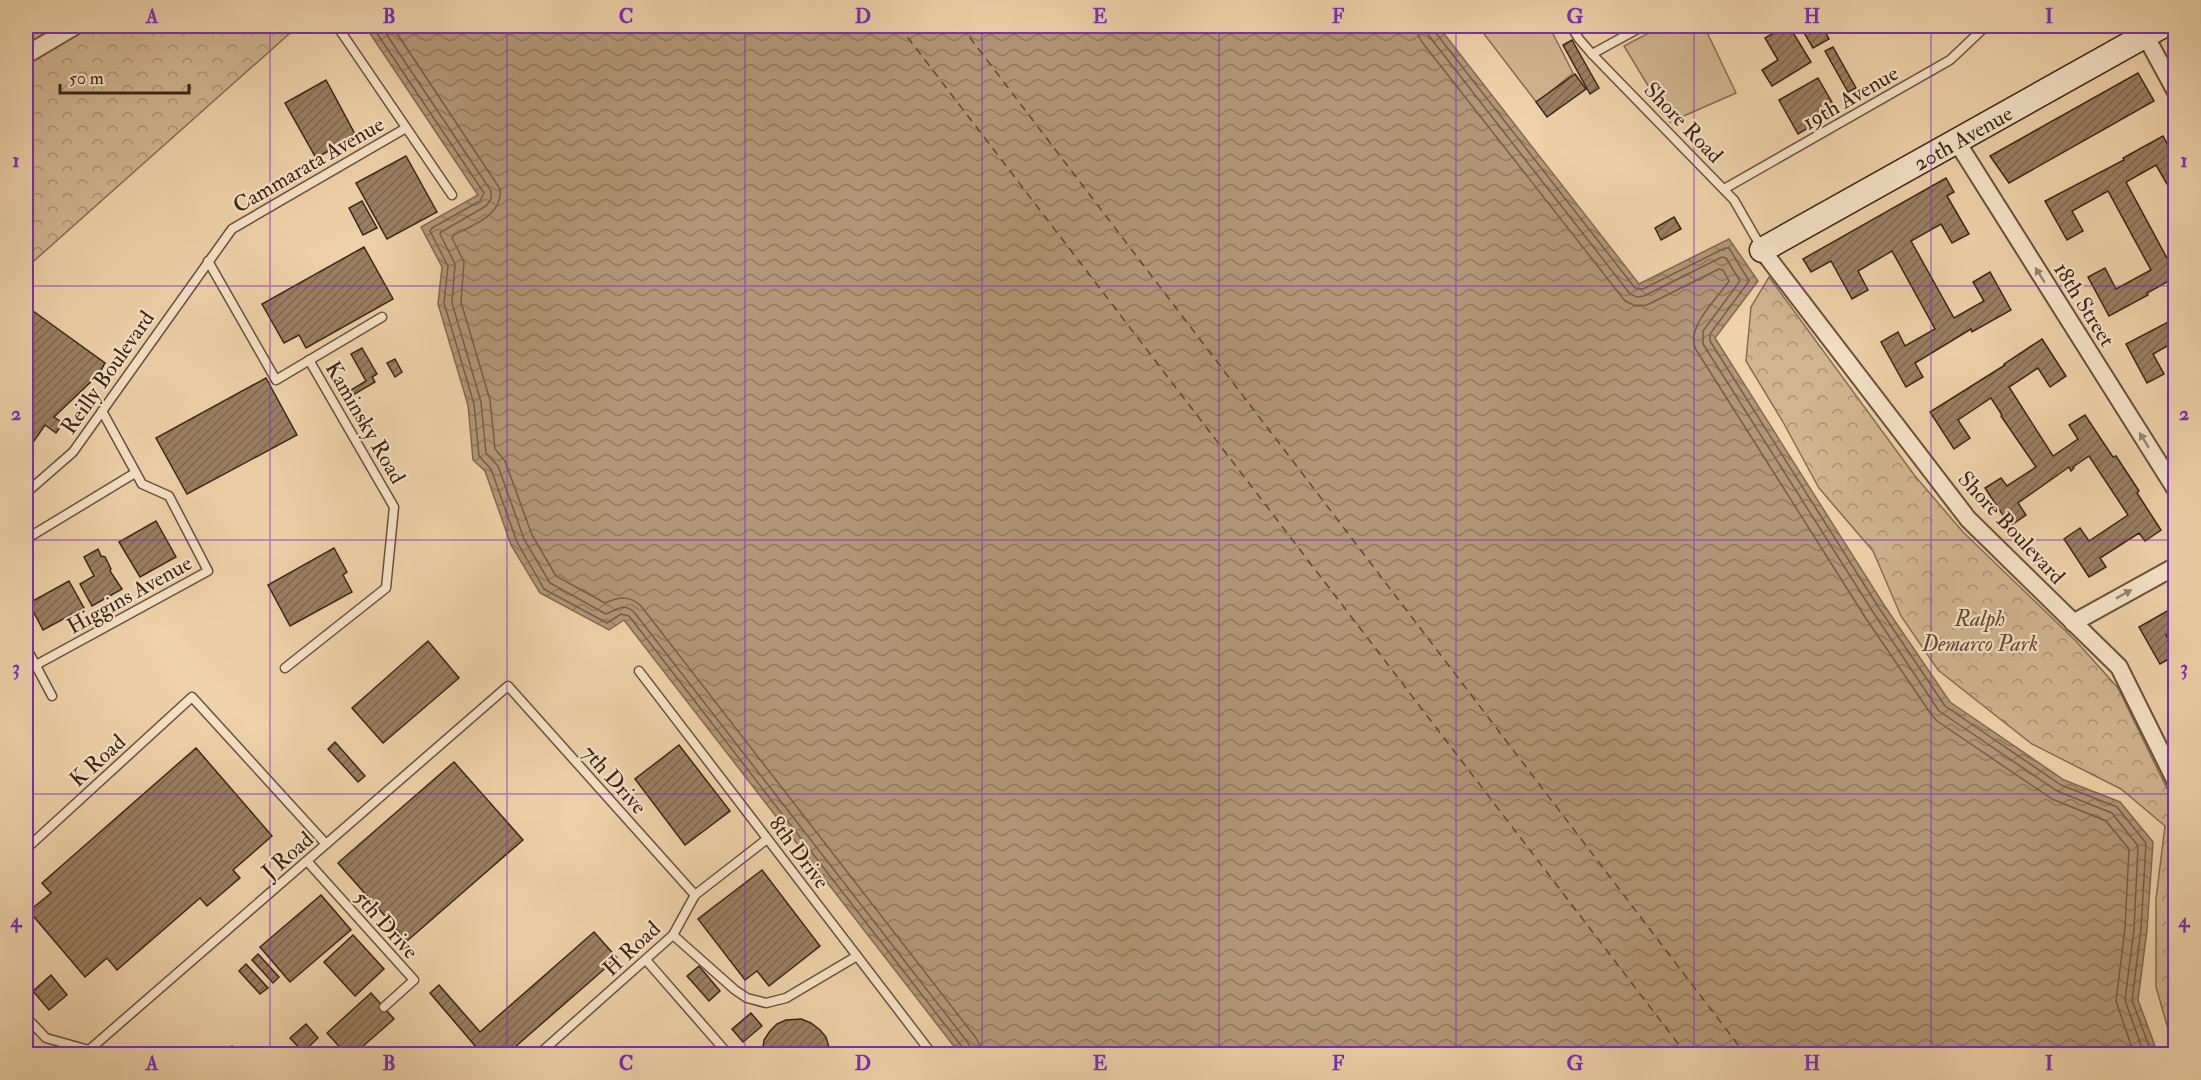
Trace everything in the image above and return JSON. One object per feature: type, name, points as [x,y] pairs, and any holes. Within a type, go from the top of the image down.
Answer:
[{"type":"street","points":[[26,55],[40,49],[75,26]]},
{"type":"street","points":[[2153,30],[2175,92]]},
{"type":"street","name":"20th Avenue","points":[[1762,250],[2153,30]]},
{"type":"street","name":"18th Street","points":[[1957,142],[2175,490]]},
{"type":"street","name":"Shore Boulevard","points":[[1762,250],[1968,519],[2119,667],[2175,782]]},
{"type":"street","points":[[2073,623],[2175,566]]},
{"type":"lane","points":[[337,26],[452,195]]},
{"type":"lane","name":"Shore Road","points":[[1571,26],[1592,54],[1734,200],[1762,250]]},
{"type":"lane","points":[[1592,54],[1642,26]]},
{"type":"lane","name":"19th Avenue","points":[[1724,189],[1950,60],[1986,26]]},
{"type":"lane","name":"Cammarata Avenue","points":[[208,261],[232,229],[406,128]]},
{"type":"lane","points":[[208,261],[276,380],[382,317]]},
{"type":"lane","name":"Reilly Boulevard","points":[[26,493],[73,452],[208,261]]},
{"type":"lane","name":"Kaminsky Road","points":[[285,668],[386,588],[394,507],[309,360]]},
{"type":"lane","points":[[26,539],[135,473],[102,411]]},
{"type":"lane","name":"Higgins Avenue","points":[[36,665],[208,571],[169,496],[142,484],[135,473]]},
{"type":"lane","points":[[26,647],[52,696]]},
{"type":"lane","name":"8th Drive","points":[[639,671],[932,1054]]},
{"type":"lane","name":"J Road","points":[[91,1052],[508,686]]},
{"type":"lane","name":"7th Drive","points":[[508,686],[695,895]]},
{"type":"lane","name":"K Road","points":[[26,849],[192,697],[326,844]]},
{"type":"lane","name":"H Road","points":[[538,1054],[674,935],[695,895],[767,839]]},
{"type":"lane","name":"5th Drive","points":[[307,861],[414,980],[384,1007]]},
{"type":"lane","points":[[674,935],[735,990],[747,998],[766,1003],[786,998],[857,956]]},
{"type":"lane","points":[[645,960],[728,1054]]},
{"type":"lane","points":[[26,1017],[46,1038],[91,1052]]},
{"type":"green space","points":[[26,26],[298,26],[26,268]]},
{"type":"green space","points":[[1488,26],[1549,26],[1573,73],[1537,103],[1481,30]]},
{"type":"green space","points":[[1662,26],[1704,26],[1736,93],[1670,122],[1624,46]]},
{"type":"green space","name":"Ralph Demarco Park","points":[[1769,277],[1915,476],[1963,532],[2076,641],[2118,688],[2175,805],[2175,1053],[2156,987],[2156,899],[2165,826],[2121,789],[2032,744],[1938,670],[1901,616],[1873,551],[1819,488],[1746,361],[1751,307]]},
{"type":"water","points":[[365,26],[1438,26],[1639,284],[1729,239],[1758,281],[1715,338],[1884,605],[1950,702],[2064,780],[2120,802],[2153,842],[2147,930],[2138,1000],[2158,1054],[960,1054],[624,620],[609,630],[540,593],[511,545],[485,471],[473,460],[468,405],[438,304],[442,267],[421,227],[478,195]]},
{"type":"building","points":[[1789,26],[1811,62],[1772,86],[1762,70],[1778,60],[1765,38]]},
{"type":"building","points":[[1800,26],[1822,26],[1829,39],[1813,48]]},
{"type":"building","points":[[1572,40],[1599,88],[1590,94],[1563,45]]},
{"type":"building","points":[[1833,47],[1856,88],[1848,92],[1825,51]]},
{"type":"building","points":[[2138,73],[2154,101],[2009,183],[1990,156]]},
{"type":"building","points":[[1575,74],[1586,89],[1547,117],[1536,102]]},
{"type":"building","points":[[1818,78],[1837,111],[1798,134],[1779,100]]},
{"type":"building","points":[[326,80],[356,136],[316,158],[285,103]]},
{"type":"building","points":[[2163,136],[2176,160],[2176,179],[2167,184],[2156,165],[2126,182],[2168,260],[2176,256],[2176,277],[2109,316],[2088,277],[2105,268],[2116,289],[2151,270],[2108,191],[2072,211],[2083,231],[2067,240],[2045,201],[2124,160],[2123,158]]},
{"type":"building","points":[[406,156],[437,212],[387,239],[356,183]]},
{"type":"building","points":[[1946,178],[1954,192],[1947,196],[1969,234],[1952,243],[1941,224],[1911,241],[1954,318],[1984,301],[1973,282],[1990,272],[2011,310],[1972,332],[1971,329],[1915,363],[1923,377],[1906,387],[1881,342],[1898,332],[1905,346],[1935,329],[1892,251],[1858,271],[1868,290],[1852,299],[1831,261],[1811,272],[1803,259]]},
{"type":"building","points":[[362,201],[377,228],[363,235],[349,208]]},
{"type":"building","points":[[1674,217],[1681,229],[1661,240],[1655,228]]},
{"type":"building","points":[[364,247],[393,299],[306,348],[299,335],[284,343],[262,304]]},
{"type":"building","points":[[29,308],[105,363],[99,374],[54,417],[63,423],[56,433],[45,425],[27,451],[26,312]]},
{"type":"building","points":[[2176,318],[2176,341],[2153,354],[2164,374],[2147,383],[2126,344]]},
{"type":"building","points":[[2042,339],[2066,376],[2050,387],[2038,368],[2009,387],[2053,456],[2078,439],[2069,425],[2085,415],[2113,457],[2116,456],[2161,530],[2145,541],[2139,533],[2100,558],[2106,567],[2089,577],[2064,539],[2080,528],[2089,541],[2128,515],[2089,456],[2071,471],[2069,467],[2018,503],[2026,515],[2010,526],[1985,488],[2001,478],[2007,486],[2036,467],[1991,398],[1958,420],[1970,438],[1954,449],[1930,412]]},
{"type":"building","points":[[362,348],[377,374],[372,377],[375,382],[348,398],[346,393],[366,381],[351,354]]},
{"type":"building","points":[[395,359],[402,372],[395,377],[387,363]]},
{"type":"building","points":[[266,378],[297,435],[187,494],[156,438]]},
{"type":"building","points":[[156,521],[176,557],[140,577],[119,542]]},
{"type":"building","points":[[334,548],[347,572],[343,575],[352,592],[290,626],[268,585]]},
{"type":"building","points":[[98,549],[101,556],[105,557],[110,571],[122,589],[92,606],[80,584],[94,576],[84,557]]},
{"type":"building","points":[[69,581],[84,608],[43,630],[29,603]]},
{"type":"building","points":[[2176,606],[2176,630],[2166,635],[2176,655],[2160,664],[2139,627]]},
{"type":"building","points":[[428,641],[459,678],[383,743],[352,708]]},
{"type":"building","points":[[335,742],[365,776],[358,782],[328,749]]},
{"type":"building","points":[[679,745],[730,811],[685,845],[635,779]]},
{"type":"building","points":[[196,748],[272,836],[233,870],[240,878],[207,906],[200,898],[117,970],[107,958],[85,977],[29,911],[51,893],[42,883]]},
{"type":"building","points":[[454,762],[523,840],[407,941],[338,863]]},
{"type":"building","points":[[762,870],[820,946],[769,986],[757,971],[745,980],[698,919]]},
{"type":"building","points":[[321,895],[351,930],[290,982],[260,947]]},
{"type":"building","points":[[594,932],[617,958],[507,1054],[482,1054],[430,993],[439,985],[480,1032]]},
{"type":"building","points":[[353,935],[384,969],[355,996],[324,962]]},
{"type":"building","points":[[258,954],[279,977],[273,983],[252,960]]},
{"type":"building","points":[[246,964],[268,988],[260,994],[239,971]]},
{"type":"building","points":[[699,966],[720,991],[709,1001],[687,976]]},
{"type":"building","points":[[51,975],[67,995],[49,1010],[33,991]]},
{"type":"building","points":[[371,993],[394,1019],[354,1054],[346,1054],[327,1033]]},
{"type":"building","points":[[751,1013],[762,1026],[743,1042],[732,1029]]},
{"type":"building","points":[[801,1019],[811,1023],[826,1037],[829,1054],[762,1054],[764,1040],[777,1024],[786,1020]]},
{"type":"building","points":[[306,1024],[318,1038],[303,1052],[290,1038]]},
{"type":"building","points":[[232,1046],[239,1054],[222,1054]]},
{"type":"ferry route","points":[[899,26],[1686,1054]]},
{"type":"ferry route","points":[[961,26],[1745,1054]]}]
